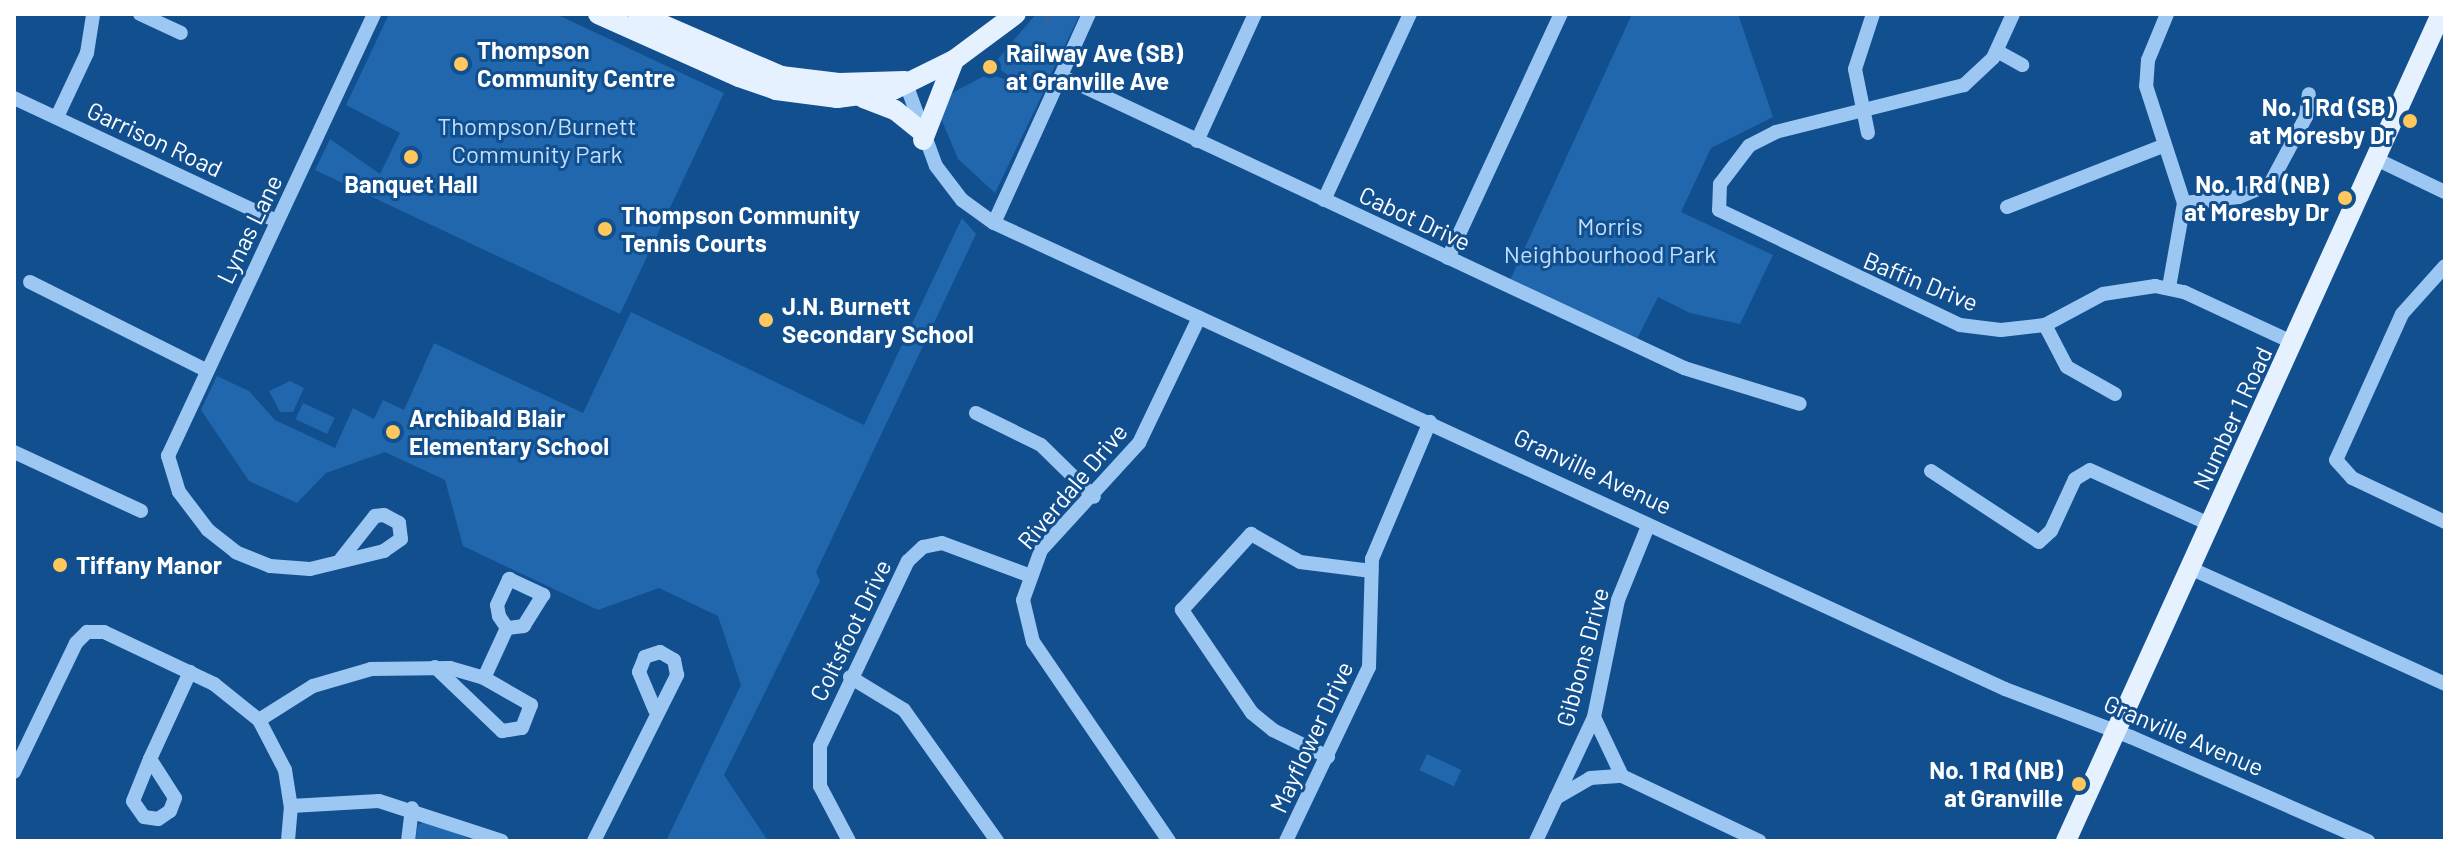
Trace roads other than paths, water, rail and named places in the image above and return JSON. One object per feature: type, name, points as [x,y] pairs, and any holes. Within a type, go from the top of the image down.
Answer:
[{"type":"main road","points":[[598,14],[776,90],[859,98],[895,110],[922,135],[954,60]]},
{"type":"main road","points":[[638,14],[781,76],[839,83],[905,81]]},
{"type":"main road","points":[[859,98],[891,91],[905,81],[954,60],[1016,14]]},
{"type":"main road","name":"Number 1 Road","points":[[2066,841],[2192,569],[2441,14]]},
{"type":"street","points":[[57,117],[87,53],[93,14]]},
{"type":"street","points":[[140,14],[181,33]]},
{"type":"street","name":"Lynas Lane","points":[[341,559],[293,570],[236,552],[200,521],[179,492],[168,464],[176,434],[374,14]]},
{"type":"street","points":[[994,223],[1089,14]]},
{"type":"street","points":[[1197,141],[1255,14]]},
{"type":"street","points":[[1324,200],[1410,14]]},
{"type":"street","points":[[1448,258],[1561,14]]},
{"type":"street","points":[[1868,133],[1855,57],[1873,14]]},
{"type":"street","points":[[1863,113],[1964,85],[1997,51],[2013,14]]},
{"type":"street","points":[[2167,14],[2148,60],[2146,86],[2184,203],[2169,287]]},
{"type":"street","points":[[1997,51],[2022,65]]},
{"type":"street","name":"Cabot Drive","points":[[1061,76],[1684,368],[1800,404]]},
{"type":"street","name":"Granville Avenue","points":[[905,81],[922,135],[947,183],[994,223],[2005,689],[2116,732],[2331,828],[2368,841]]},
{"type":"street","points":[[2184,203],[2239,197],[2270,184],[2306,117],[2309,94]]},
{"type":"street","name":"Garrison Road","points":[[14,98],[277,221]]},
{"type":"street","name":"Baffin Drive","points":[[1863,113],[1776,132],[1749,146],[1720,184],[1719,210],[1943,319],[1979,329],[2045,325],[2103,294],[2137,286],[2169,287],[2294,343]]},
{"type":"street","points":[[2007,207],[2163,146]]},
{"type":"street","points":[[2376,159],[2445,192]]},
{"type":"street","points":[[2445,266],[2402,314],[2336,460],[2352,478],[2445,522]]},
{"type":"street","points":[[30,282],[206,370]]},
{"type":"street","name":"Riverdale Drive","points":[[1169,841],[1033,642],[1023,600],[1028,575],[1041,550],[1094,497],[1144,435],[1199,318]]},
{"type":"street","points":[[2045,325],[2067,367],[2115,394]]},
{"type":"street","points":[[976,413],[1041,445],[1094,497]]},
{"type":"street","name":"Mayflower Drive","points":[[1286,841],[1369,667],[1371,571],[1384,523],[1430,422]]},
{"type":"street","points":[[14,452],[141,511]]},
{"type":"street","points":[[1931,471],[2039,542],[2051,531],[2075,479],[2090,470],[2211,525]]},
{"type":"street","name":"Gibbons Drive","points":[[1536,841],[1594,717],[1618,600],[1648,526]]},
{"type":"street","points":[[1328,757],[1273,730],[1252,713],[1182,610],[1251,534],[1300,562],[1371,571]]},
{"type":"street","name":"Coltsfoot Drive","points":[[849,841],[825,802],[818,760],[850,677],[898,576],[923,547],[949,544],[1028,575]]},
{"type":"street","points":[[2192,569],[2445,684]]},
{"type":"street","points":[[484,678],[507,628]]},
{"type":"street","points":[[14,772],[19,749],[76,643],[87,632],[104,632],[229,693],[259,720],[285,770],[291,806],[288,841]]},
{"type":"street","points":[[259,720],[291,697],[337,677],[371,669],[435,667],[484,678],[531,705],[522,728],[502,731],[435,667]]},
{"type":"street","points":[[150,759],[190,672]]},
{"type":"street","points":[[850,677],[904,710],[997,841]]},
{"type":"street","points":[[594,841],[655,710]]},
{"type":"street","points":[[1594,717],[1622,776]]},
{"type":"street","points":[[1555,799],[1590,778],[1622,776],[1759,841]]},
{"type":"street","points":[[291,806],[346,799],[412,808],[502,841]]},
{"type":"street","points":[[408,841],[412,808]]},
{"type":"street","name":"Granville Avenue","points":[[2331,828],[2352,841]]},
{"type":"waterway","points":[[1044,24],[1049,14]]},
{"type":"place","name":"Thompson Community Centre","points":[[461,64]]},
{"type":"place","name":"Railway Ave (SB) at Granville Ave","points":[[990,67]]},
{"type":"place","name":"No. 1 Rd (SB) at Moresby Dr","points":[[2410,121]]},
{"type":"place","name":"Banquet Hall","points":[[411,157]]},
{"type":"place","name":"No. 1 Rd (NB) at Moresby Dr","points":[[2345,198]]},
{"type":"place","name":"Thompson Community Tennis Courts","points":[[605,229]]},
{"type":"place","name":"J.N. Burnett Secondary School","points":[[766,320]]},
{"type":"place","name":"Archibald Blair Elementary School","points":[[393,432]]},
{"type":"place","name":"Tiffany Manor","points":[[60,565]]},
{"type":"place","name":"No. 1 Rd (NB) at Granville","points":[[2079,784]]},
{"type":"park label","name":"Thompson/Burnett Community Park","points":[[537,140]]},
{"type":"park label","name":"Morris Neighbourhood Park","points":[[1610,240]]}]
